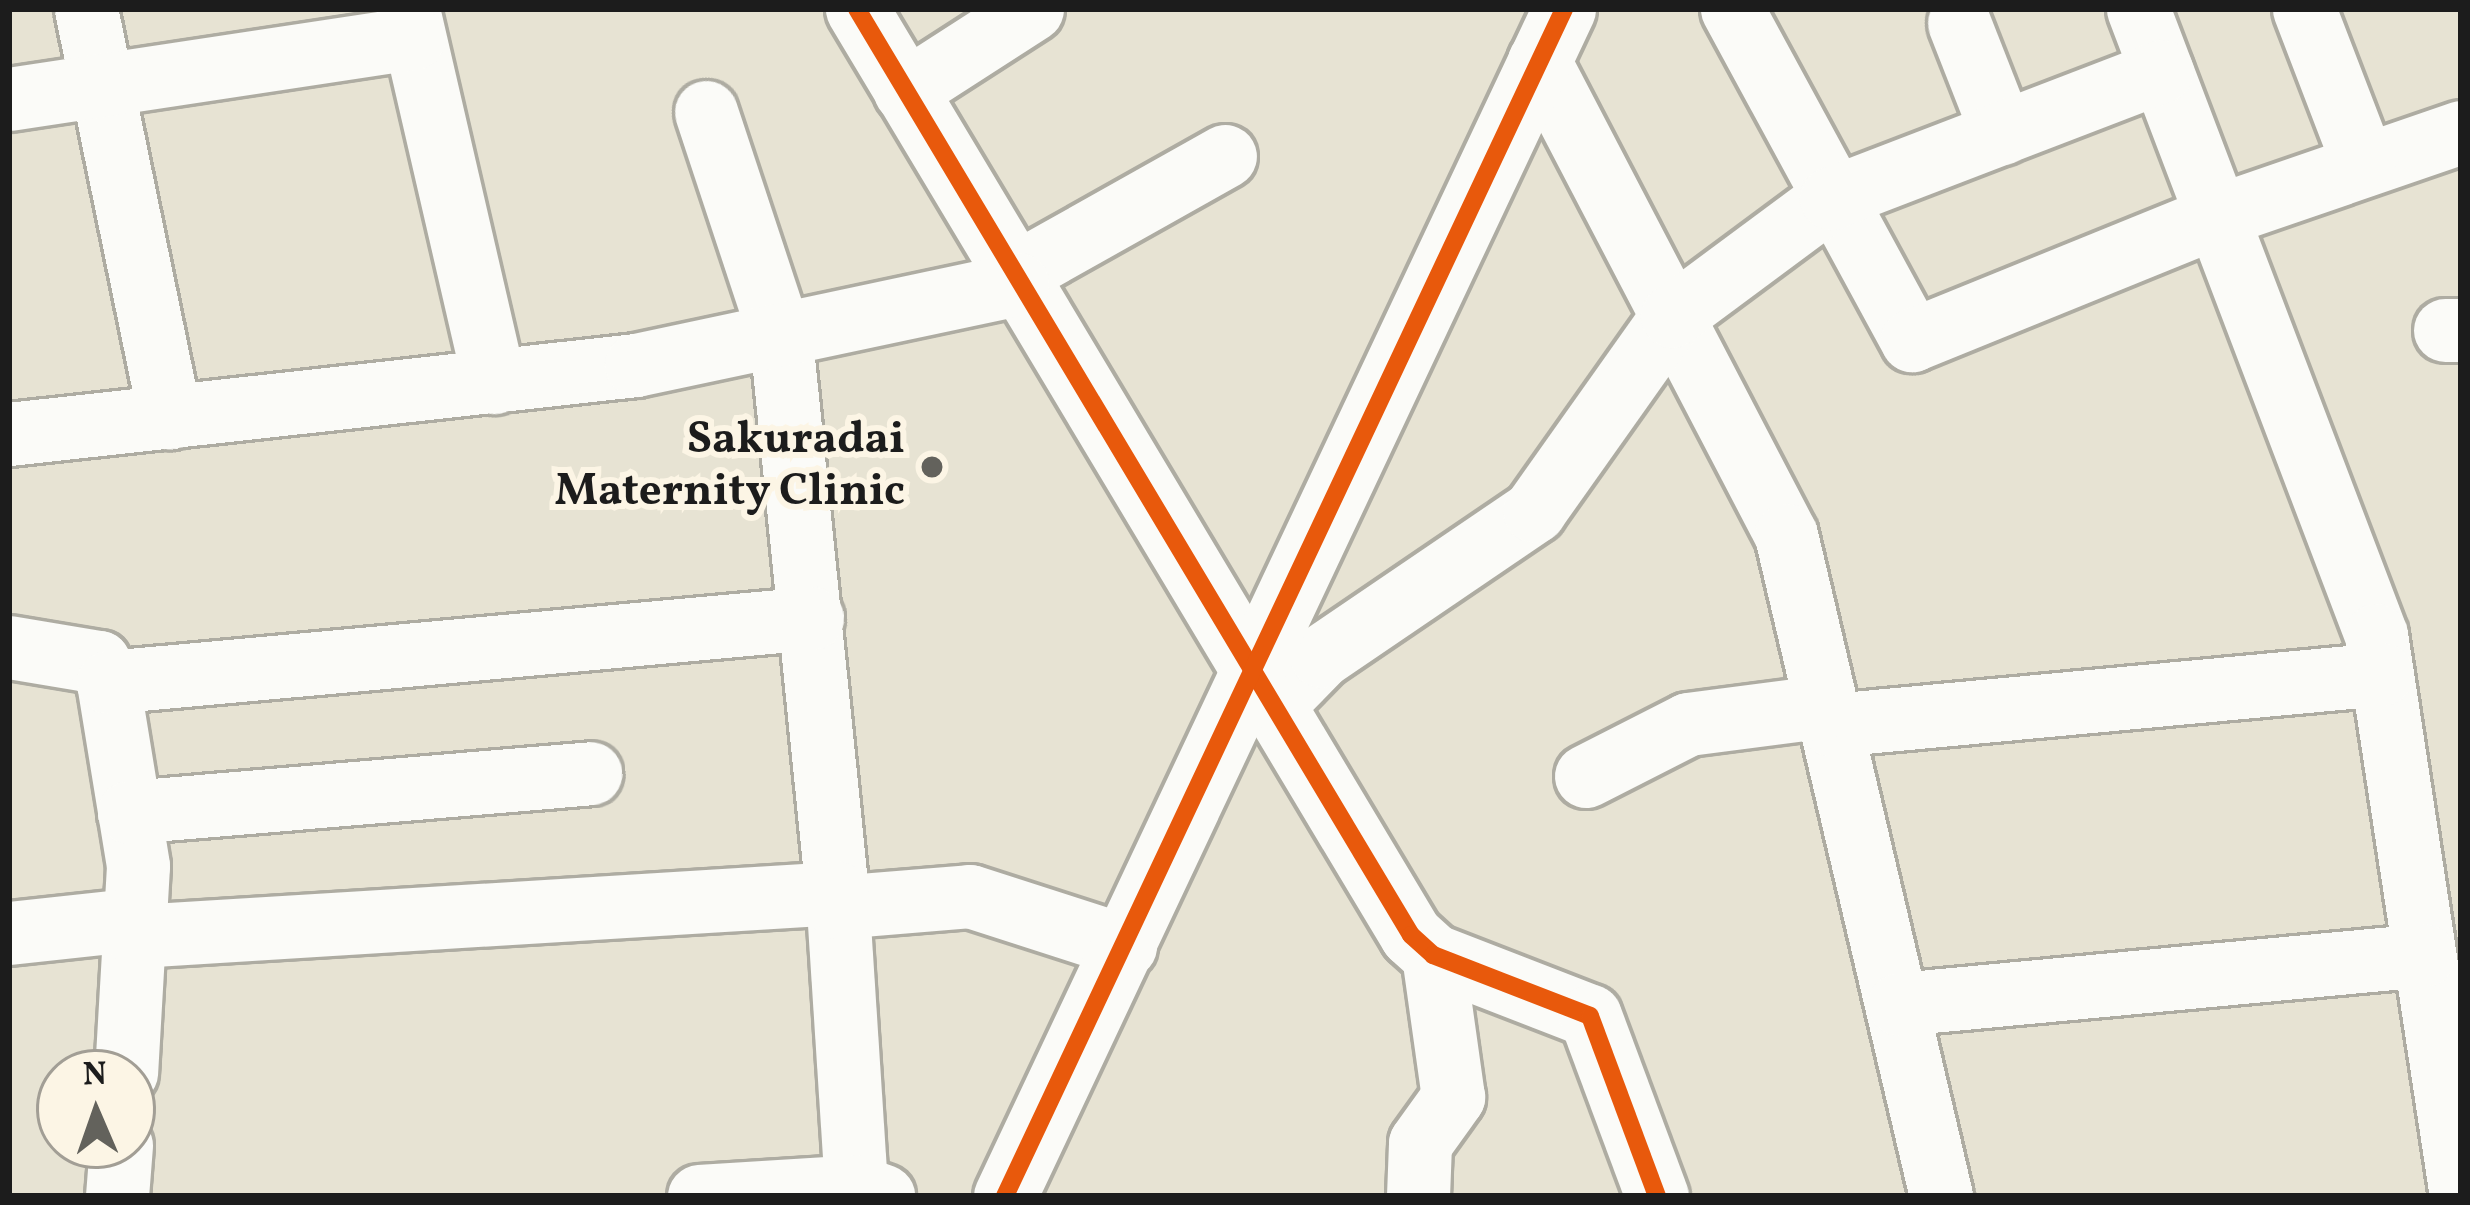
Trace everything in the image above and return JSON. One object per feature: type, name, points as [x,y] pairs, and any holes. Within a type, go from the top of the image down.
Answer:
[{"type":"street","points":[[86,9],[170,417]]},
{"type":"street","points":[[856,9],[1411,935],[1433,955],[1591,1016],[1658,1196]]},
{"type":"street","points":[[905,91],[1032,9]]},
{"type":"street","points":[[1732,9],[1912,340],[2216,216],[2461,132]]},
{"type":"street","points":[[2138,9],[2376,634],[2461,1196]]},
{"type":"street","points":[[2304,9],[2364,165]]},
{"type":"street","points":[[9,99],[102,86],[410,23],[494,382]]},
{"type":"street","points":[[1959,23],[2002,133]]},
{"type":"street","points":[[1551,35],[1672,316],[1786,535],[1941,1196]]},
{"type":"street","points":[[1005,1196],[1125,946],[1263,689],[1551,35]]},
{"type":"street","points":[[1263,689],[1322,656],[1534,511],[1672,316],[1831,198],[2161,71]]},
{"type":"street","points":[[699,1196],[870,1191],[781,339],[706,112]]},
{"type":"street","points":[[9,434],[494,382],[781,339],[1015,280],[1225,156]]},
{"type":"street","points":[[108,682],[812,618]]},
{"type":"street","points":[[9,647],[99,662],[108,682],[129,812],[137,927],[128,1049]]},
{"type":"street","points":[[1586,776],[1688,724],[2382,674]]},
{"type":"street","points":[[129,812],[590,773]]},
{"type":"street","points":[[9,933],[970,896],[1125,946]]},
{"type":"street","points":[[1418,1196],[1420,1143],[1453,1097],[1433,955]]},
{"type":"street","points":[[1899,1004],[2424,955]]},
{"type":"cycle path","points":[[857,9],[1411,935],[1433,955],[1590,1016],[1657,1196]]},
{"type":"cycle path","points":[[1005,1196],[1564,9]]},
{"type":"place","name":"Sakuradai Maternity Clinic","points":[[932,467]]}]
